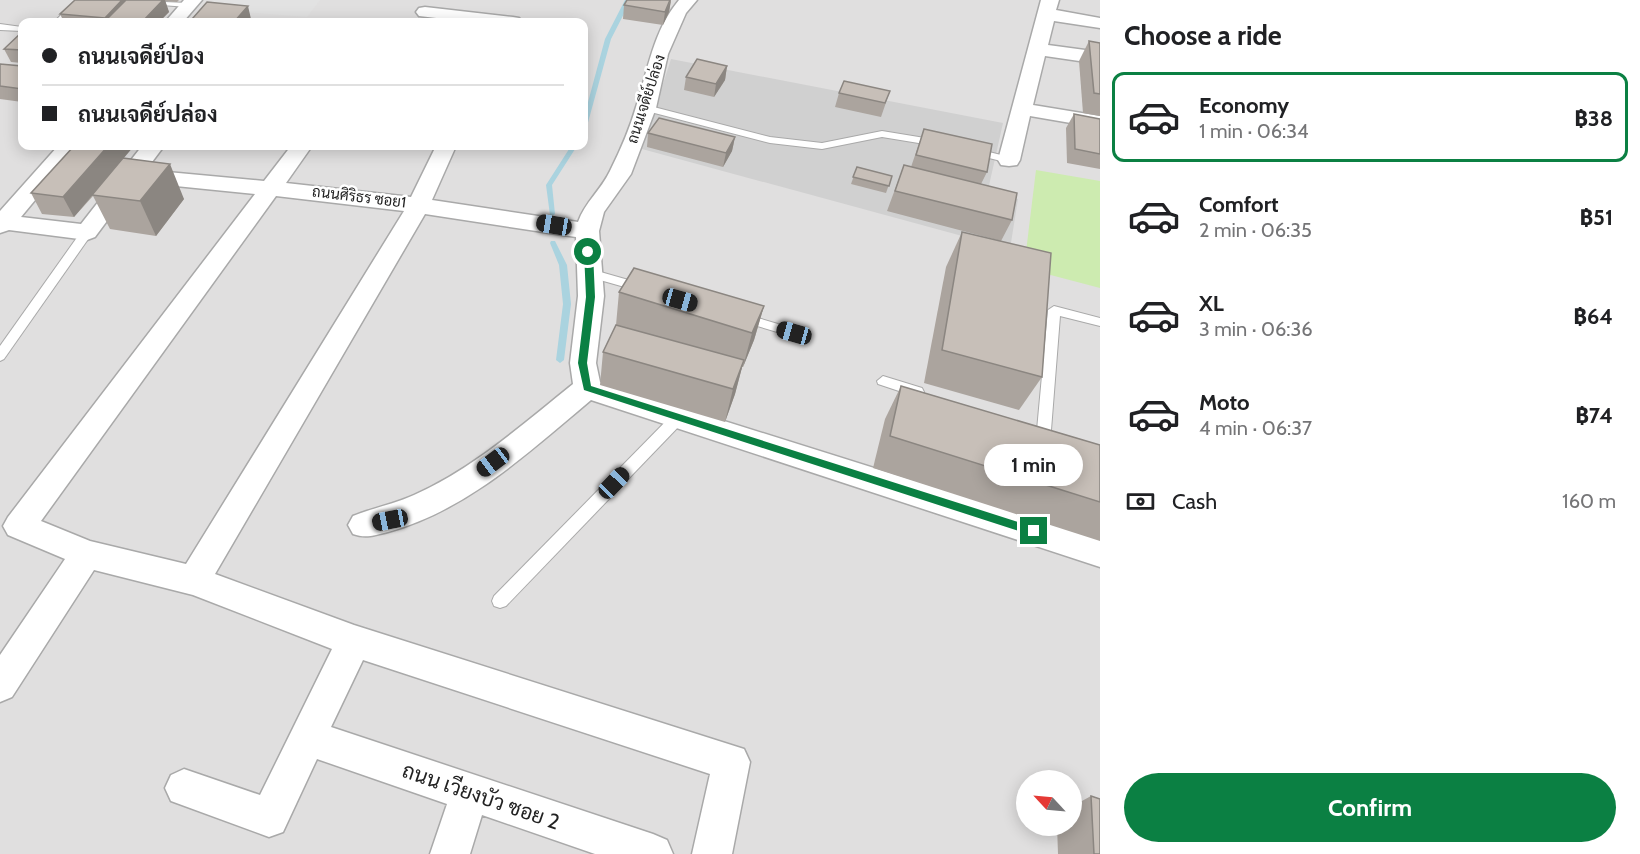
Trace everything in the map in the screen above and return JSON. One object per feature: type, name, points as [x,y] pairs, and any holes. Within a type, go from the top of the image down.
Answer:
[{"type":"street","name":"ถนนเจดีย์ปล่อง","points":[[587,231],[593,212],[620,174],[646,108],[659,54],[678,12],[688,0]]},
{"type":"street","points":[[178,18],[191,3]]},
{"type":"street","points":[[1009,159],[1048,7],[1100,23]]},
{"type":"street","points":[[426,12],[478,18]]},
{"type":"street","points":[[1037,49],[1100,58]]},
{"type":"street","points":[[1022,109],[1100,122]]},
{"type":"street","points":[[2,224],[66,150]]},
{"type":"street","points":[[2,224],[87,232],[150,150]]},
{"type":"street","points":[[299,150],[19,526],[87,554],[194,581],[354,641],[731,762],[712,854]]},
{"type":"street","points":[[194,581],[418,204],[444,150]]},
{"type":"street","name":"ถนนศิริธร ซอย1","points":[[130,175],[271,187],[418,204],[587,231]]},
{"type":"street","points":[[587,231],[591,297],[583,363],[587,388]]},
{"type":"street","points":[[587,388],[680,416],[1100,553]]},
{"type":"street","points":[[364,525],[390,520],[425,506],[470,478],[587,388]]},
{"type":"street","points":[[0,685],[87,554]]},
{"type":"street","points":[[184,788],[269,818],[354,641]]},
{"type":"street","name":"ถนน เวียงบัว ซอย 2","points":[[309,738],[653,854]]},
{"type":"street","points":[[450,854],[471,793]]},
{"type":"lane","points":[[62,18],[81,0]]},
{"type":"lane","points":[[121,0],[191,3]]},
{"type":"lane","points":[[0,27],[18,29]]},
{"type":"lane","points":[[646,108],[770,140],[822,146],[882,134],[913,137],[948,145]]},
{"type":"lane","points":[[959,148],[1009,159]]},
{"type":"lane","points":[[0,356],[87,232]]},
{"type":"lane","points":[[590,273],[658,293]]},
{"type":"lane","points":[[1044,430],[1054,310],[1100,322]]},
{"type":"lane","points":[[726,313],[794,333]]},
{"type":"lane","points":[[883,381],[929,395]]},
{"type":"lane","points":[[500,601],[680,416]]},
{"type":"shaded area","points":[[0,0],[1100,0],[1100,854],[0,854]]},
{"type":"shaded area","points":[[213,0],[320,0],[307,17],[206,9]]},
{"type":"shaded area","points":[[671,59],[1003,123],[988,190],[1018,199],[1010,249],[642,149]]},
{"type":"green space","points":[[1036,170],[1100,181],[1100,288],[1024,268]]},
{"type":"building","points":[[75,0],[122,0],[105,18],[60,14]]},
{"type":"building","points":[[126,0],[163,0],[146,18],[108,18]]},
{"type":"building","points":[[627,0],[670,0],[665,12],[624,5]]},
{"type":"building","points":[[207,2],[248,6],[238,18],[193,18]]},
{"type":"building","points":[[18,36],[18,50],[4,49]]},
{"type":"building","points":[[1089,41],[1100,43],[1100,94],[1094,93]]},
{"type":"building","points":[[697,59],[727,66],[716,84],[686,77]]},
{"type":"building","points":[[0,64],[18,66],[18,88],[0,86]]},
{"type":"building","points":[[844,81],[890,91],[885,103],[839,93]]},
{"type":"building","points":[[1074,114],[1100,119],[1100,154],[1075,149]]},
{"type":"building","points":[[659,118],[735,137],[726,153],[648,133]]},
{"type":"building","points":[[924,129],[992,144],[987,172],[916,155]]},
{"type":"building","points":[[70,150],[104,150],[63,197],[31,193]]},
{"type":"building","points":[[123,158],[170,164],[140,201],[92,195]]},
{"type":"building","points":[[904,165],[1017,193],[1012,220],[895,191]]},
{"type":"building","points":[[857,167],[892,176],[889,186],[853,177]]},
{"type":"building","points":[[962,232],[1051,253],[1042,377],[942,350]]},
{"type":"building","points":[[634,268],[764,306],[752,333],[619,292]]},
{"type":"building","points":[[616,325],[744,360],[733,389],[603,352]]},
{"type":"building","points":[[901,386],[1100,445],[1100,502],[890,436]]},
{"type":"building","points":[[1091,796],[1100,799],[1100,854],[1094,854]]},
{"type":"waterway","points":[[588,112],[608,39],[628,0]]},
{"type":"waterway","points":[[552,214],[549,185],[571,150]]},
{"type":"waterway","points":[[553,243],[563,265],[567,304],[560,360]]},
{"type":"route","points":[[588,252],[591,297],[583,363],[587,388],[1034,531]]}]
